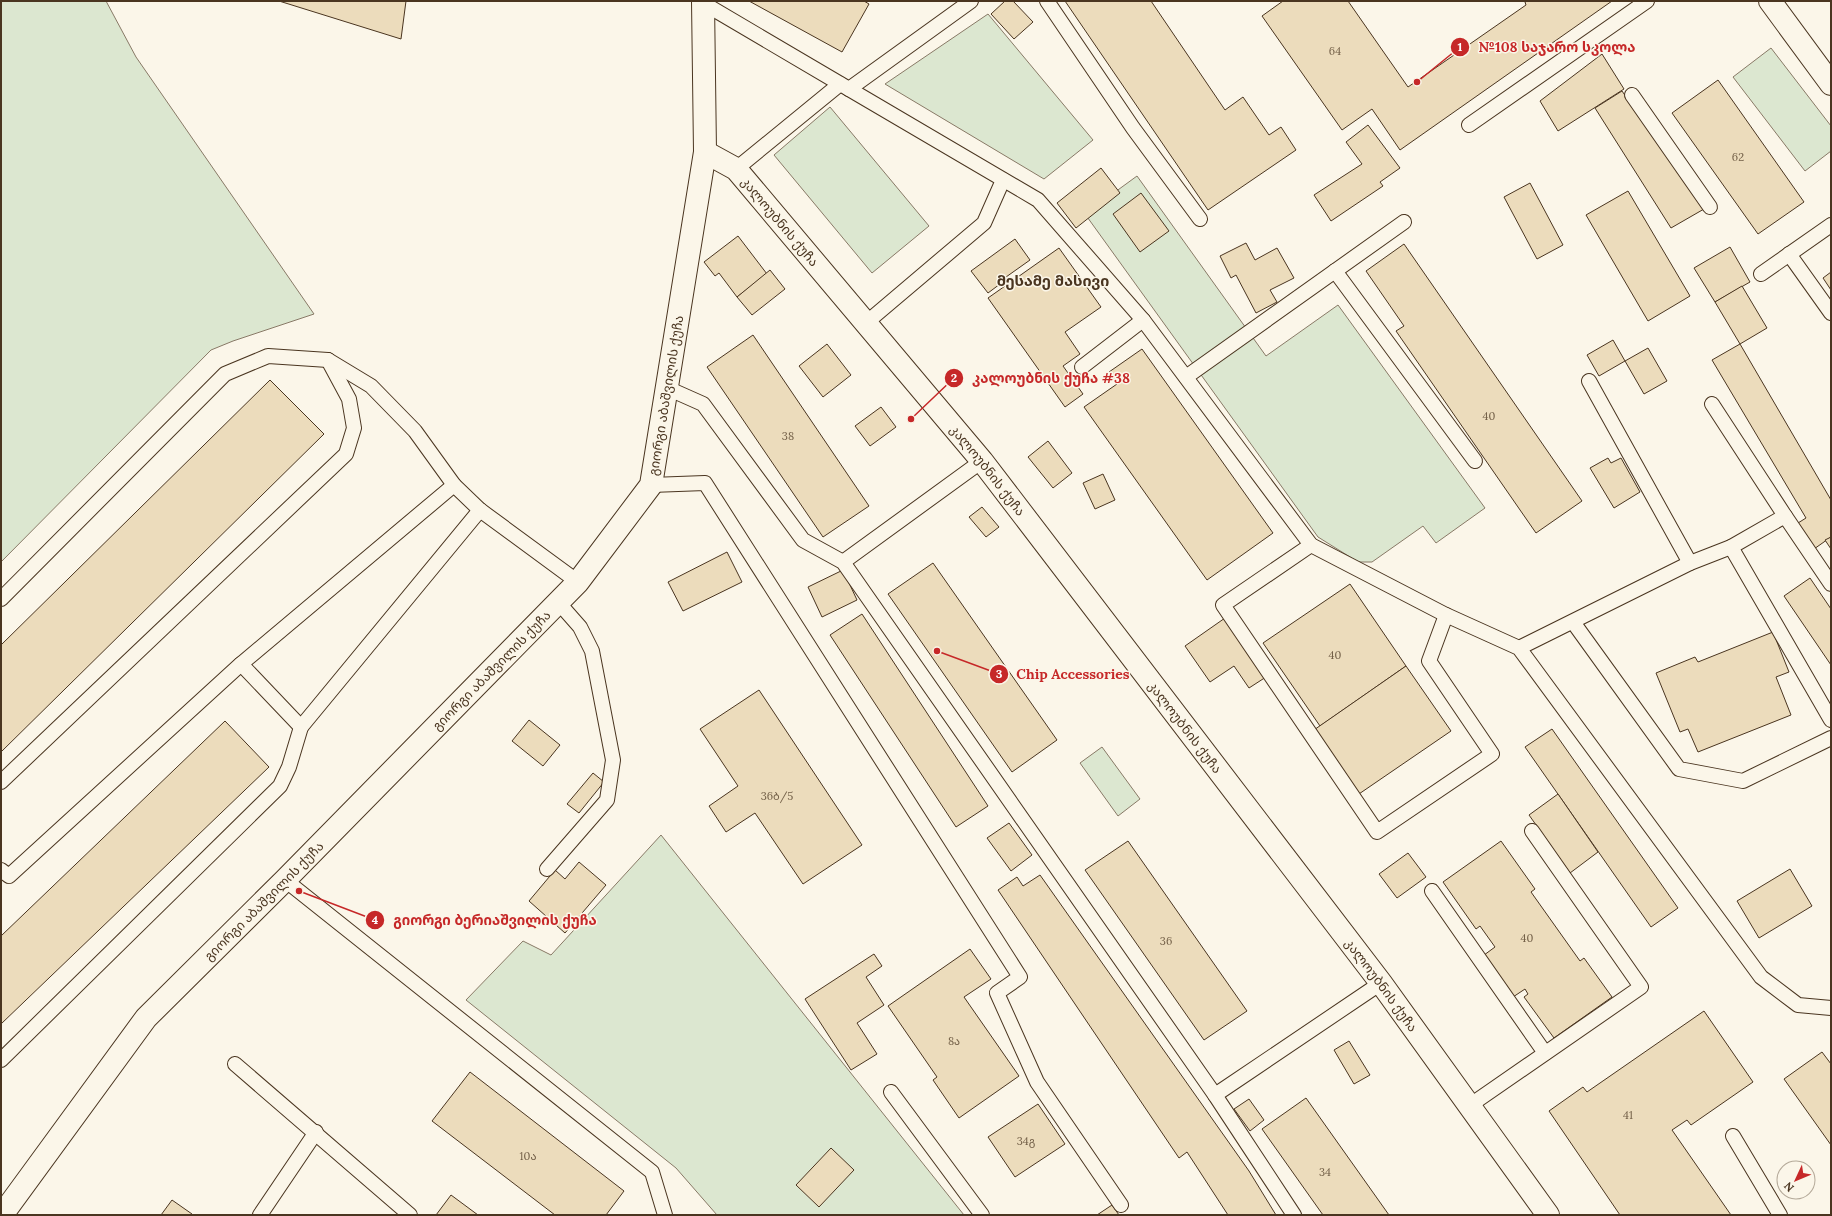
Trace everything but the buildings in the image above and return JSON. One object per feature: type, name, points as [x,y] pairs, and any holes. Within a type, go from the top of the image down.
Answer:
[{"type":"street","points":[[1770,1],[1831,84]]},
{"type":"street","name":"გიორგი აბაშვილის ქუჩა","points":[[2,1215],[146,1018],[285,880],[578,582],[651,485],[704,152],[703,2]]},
{"type":"street","name":"კალოუბნის ქუჩა","points":[[704,152],[736,168],[982,461],[1381,983],[1548,1215]]},
{"type":"lane","points":[[736,168],[845,87],[971,1]]},
{"type":"lane","points":[[1047,1],[1133,128],[1200,219]]},
{"type":"lane","points":[[1469,125],[1647,1]]},
{"type":"lane","points":[[703,2],[1038,200],[1143,320],[1312,545],[1446,615],[1519,648],[1761,976],[1798,1004],[1831,1008]]},
{"type":"lane","points":[[1632,95],[1710,207]]},
{"type":"lane","points":[[866,323],[984,224],[1003,180]]},
{"type":"lane","points":[[1186,378],[1404,222]]},
{"type":"lane","points":[[1761,274],[1831,225]]},
{"type":"lane","points":[[1789,254],[1831,314]]},
{"type":"lane","points":[[1335,271],[1475,461]]},
{"type":"lane","points":[[1082,367],[1143,320]]},
{"type":"lane","points":[[1,599],[225,374],[268,356],[328,360],[371,386],[415,431],[454,485],[480,510],[578,582]]},
{"type":"lane","points":[[1,782],[346,454],[354,428],[349,399],[328,360]]},
{"type":"lane","points":[[1589,381],[1690,563]]},
{"type":"lane","points":[[667,388],[703,404],[803,540],[843,562],[1214,1096],[1294,1215]]},
{"type":"lane","points":[[1712,404],[1831,584]]},
{"type":"lane","points":[[843,562],[982,461]]},
{"type":"lane","points":[[651,485],[705,483],[1020,977],[997,993],[1038,1082],[1121,1205]]},
{"type":"lane","points":[[4,877],[241,664],[454,485]]},
{"type":"lane","points":[[1,1060],[280,786],[289,767],[300,727],[480,510]]},
{"type":"lane","points":[[1519,648],[1690,563],[1731,547],[1785,516]]},
{"type":"lane","points":[[1312,545],[1223,605],[1377,832],[1492,754],[1429,661],[1446,615]]},
{"type":"lane","points":[[1731,547],[1831,720]]},
{"type":"lane","points":[[547,869],[607,800],[613,760],[592,651],[580,627],[558,602]]},
{"type":"lane","points":[[1573,622],[1679,769],[1743,781],[1831,738]]},
{"type":"lane","points":[[241,664],[300,727]]},
{"type":"lane","points":[[1469,1106],[1641,987],[1532,832]]},
{"type":"lane","points":[[285,880],[652,1172],[665,1215]]},
{"type":"lane","points":[[1432,891],[1545,1053]]},
{"type":"lane","points":[[1214,1096],[1381,983]]},
{"type":"lane","points":[[235,1064],[316,1132],[410,1215]]},
{"type":"lane","points":[[891,1092],[982,1215]]},
{"type":"lane","points":[[260,1215],[316,1132]]},
{"type":"lane","points":[[1733,1136],[1780,1215]]},
{"type":"green space","points":[[1,1],[106,1],[136,57],[314,314],[233,341],[211,350],[1,562]]},
{"type":"green space","points":[[988,14],[1093,140],[1044,179],[885,84]]},
{"type":"green space","points":[[1771,48],[1831,126],[1831,151],[1805,171],[1733,77]]},
{"type":"green space","points":[[830,107],[929,226],[872,273],[774,155]]},
{"type":"green space","points":[[1137,176],[1266,356],[1338,305],[1485,508],[1436,543],[1423,526],[1372,562],[1358,562],[1318,537],[1085,214]]},
{"type":"green space","points":[[1102,747],[1140,799],[1118,816],[1080,763]]},
{"type":"green space","points":[[661,835],[964,1215],[717,1215],[676,1168],[466,1000],[523,941],[551,955]]},
{"type":"place","name":"№108 საჯარო სკოლა","points":[[1417,82]]},
{"type":"place","name":"კალოუბნის ქუჩა #38","points":[[911,419]]},
{"type":"place","name":"Chip Accessories","points":[[937,651]]},
{"type":"place","name":"გიორგი ბერიაშვილის ქუჩა","points":[[299,891]]},
{"type":"district","name":"მესამე მასივი","points":[[1053,280]]}]
